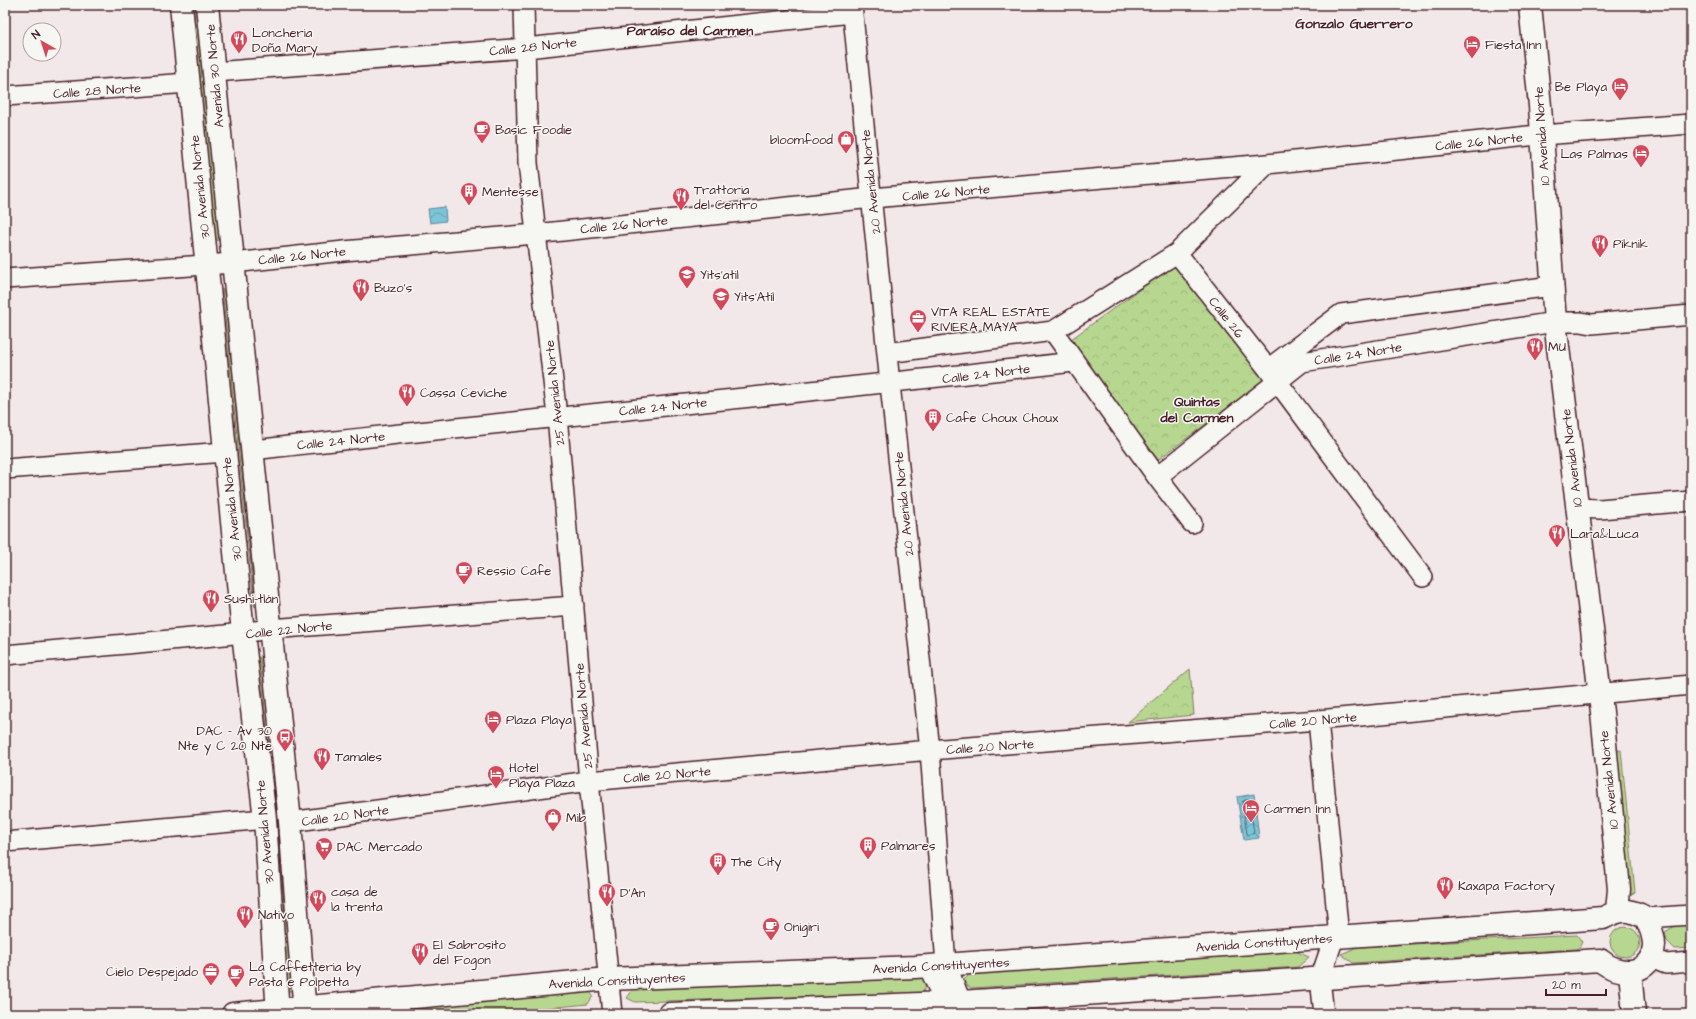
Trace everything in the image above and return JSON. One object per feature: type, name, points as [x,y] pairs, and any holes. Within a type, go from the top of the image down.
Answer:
[{"type":"street","name":"30 Avenida Norte","points":[[181,5],[208,265],[243,633],[265,819],[278,1012]]},
{"type":"street","name":"Avenida 30 Norte","points":[[207,5],[221,146]]},
{"type":"street","name":"25 Avenida Norte","points":[[524,5],[528,163],[557,416],[589,781],[612,1014]]},
{"type":"street","name":"10 Avenida Norte","points":[[1530,5],[1542,135],[1555,322],[1599,694],[1619,889],[1617,911]]},
{"type":"street","name":"Calle 28 Norte","points":[[214,72],[526,48],[852,9]]},
{"type":"street","name":"20 Avenida Norte","points":[[852,9],[890,384],[930,750],[937,966],[951,1006]]},
{"type":"street","name":"Calle 28 Norte","points":[[5,96],[189,83]]},
{"type":"street","name":"Calle 26 Norte","points":[[5,279],[233,263],[344,250],[535,234],[872,198],[1267,164],[1542,135],[1691,124]]},
{"type":"street","name":"30 Avenida Norte","points":[[221,146],[290,822],[305,1011]]},
{"type":"street","points":[[887,353],[1052,331],[1176,253],[1267,164]]},
{"type":"street","name":"Calle 26","points":[[1176,253],[1272,375],[1423,576]]},
{"type":"street","name":"Calle 24 Norte","points":[[1157,477],[1340,314],[1552,286]]},
{"type":"street","name":"Calle 24 Norte","points":[[1272,375],[1302,362],[1555,322],[1582,322],[1592,324],[1691,316]]},
{"type":"street","points":[[1052,331],[1192,523]]},
{"type":"street","name":"Calle 24 Norte","points":[[253,450],[557,416],[890,384],[1074,362]]},
{"type":"street","points":[[5,469],[225,452]]},
{"type":"street","points":[[1576,508],[1600,509],[1691,501]]},
{"type":"street","name":"Calle 22 Norte","points":[[5,655],[243,633],[270,629],[574,606]]},
{"type":"street","name":"Calle 20 Norte","points":[[290,822],[589,781],[930,750],[1318,720],[1691,685]]},
{"type":"street","points":[[1318,720],[1338,926],[1320,979],[1324,1014]]},
{"type":"street","points":[[5,842],[265,819]]},
{"type":"street","name":"Avenida Constituyentes","points":[[232,1014],[305,1011],[475,990],[608,979],[937,966],[1603,918],[1617,911],[1632,911],[1646,918],[1691,915]]},
{"type":"street","points":[[670,1014],[951,1006],[1600,960],[1608,967],[1619,972],[1630,972],[1643,967],[1651,958],[1654,945],[1652,930],[1646,918]]},
{"type":"street","points":[[1651,958],[1666,964],[1691,962]]},
{"type":"street","points":[[1630,972],[1634,1014]]},
{"type":"green space","points":[[193,5],[197,5],[220,236],[218,241],[215,237]]},
{"type":"green space","points":[[1175,264],[1265,380],[1155,462],[1067,342]]},
{"type":"green space","points":[[222,289],[225,292],[255,607],[254,604]]},
{"type":"green space","points":[[257,656],[260,658],[293,991],[288,991],[274,825],[256,659]]},
{"type":"green space","points":[[1190,669],[1194,715],[1128,722]]},
{"type":"green space","points":[[1621,750],[1635,892],[1630,895],[1615,751]]},
{"type":"green space","points":[[1691,924],[1691,948],[1675,949],[1667,941],[1665,932],[1675,926]]},
{"type":"green space","points":[[1625,927],[1636,931],[1640,942],[1636,953],[1625,957],[1614,953],[1610,942],[1614,931]]},
{"type":"green space","points":[[1577,935],[1582,942],[1579,948],[1575,949],[1353,963],[1341,954],[1358,947]]},
{"type":"green space","points":[[1295,951],[1309,957],[1298,967],[971,988],[962,982],[970,974]]},
{"type":"green space","points":[[921,978],[927,985],[922,993],[635,1002],[627,998],[634,988]]},
{"type":"green space","points":[[587,988],[593,996],[588,1004],[487,1014],[360,1014]]},
{"type":"water","points":[[445,207],[446,221],[430,223],[428,209]]},
{"type":"water","points":[[1254,794],[1259,838],[1244,840],[1237,797]]},
{"type":"place","name":"Loncheria Doña Mary","points":[[239,54]]},
{"type":"place","name":"Fiesta Inn","points":[[1472,59]]},
{"type":"place","name":"Be Playa","points":[[1620,101]]},
{"type":"place","name":"Basic Foodie","points":[[482,144]]},
{"type":"place","name":"bloomfood","points":[[846,154]]},
{"type":"place","name":"Las Palmas","points":[[1641,168]]},
{"type":"place","name":"Mentesse","points":[[469,206]]},
{"type":"place","name":"Trattoria del Centro","points":[[681,211]]},
{"type":"place","name":"Piknik","points":[[1600,258]]},
{"type":"place","name":"Yits'atil","points":[[687,289]]},
{"type":"place","name":"Buzo's","points":[[361,302]]},
{"type":"place","name":"Yits'Atil","points":[[721,311]]},
{"type":"place","name":"VITA REAL ESTATE RIVIERA MAYA","points":[[918,333]]},
{"type":"place","name":"MU","points":[[1535,361]]},
{"type":"place","name":"Cassa Ceviche","points":[[407,407]]},
{"type":"place","name":"Cafe Choux Choux","points":[[933,432]]},
{"type":"place","name":"Lara&Luca","points":[[1557,548]]},
{"type":"place","name":"Ressio Cafe","points":[[464,585]]},
{"type":"place","name":"Sushi-tlán","points":[[211,613]]},
{"type":"place","name":"Plaza Playa","points":[[493,734]]},
{"type":"place","name":"DAC - Av 30 Nte y C 20 Nte","points":[[285,752]]},
{"type":"place","name":"Tamales","points":[[322,771]]},
{"type":"place","name":"Hotel Playa Plaza","points":[[496,789]]},
{"type":"place","name":"Carmen Inn","points":[[1251,823]]},
{"type":"place","name":"Mib","points":[[553,832]]},
{"type":"place","name":"Palmares","points":[[868,860]]},
{"type":"place","name":"DAC Mercado","points":[[324,861]]},
{"type":"place","name":"The City","points":[[718,876]]},
{"type":"place","name":"Kaxapa Factory","points":[[1445,900]]},
{"type":"place","name":"D'An","points":[[607,907]]},
{"type":"place","name":"casa de la trenta","points":[[318,913]]},
{"type":"place","name":"Nativo","points":[[245,929]]},
{"type":"place","name":"Onigiri","points":[[771,941]]},
{"type":"place","name":"El Sabrosito del Fogon","points":[[420,966]]},
{"type":"place","name":"Cielo Despejado","points":[[211,986]]},
{"type":"place","name":"La Caffetteria by Pasta e Polpetta","points":[[236,988]]},
{"type":"district","name":"Gonzalo Guerrero","points":[[1354,23]]},
{"type":"district","name":"Paraíso del Carmen","points":[[690,30]]},
{"type":"district","name":"Quintas del Carmen","points":[[1197,410]]}]
